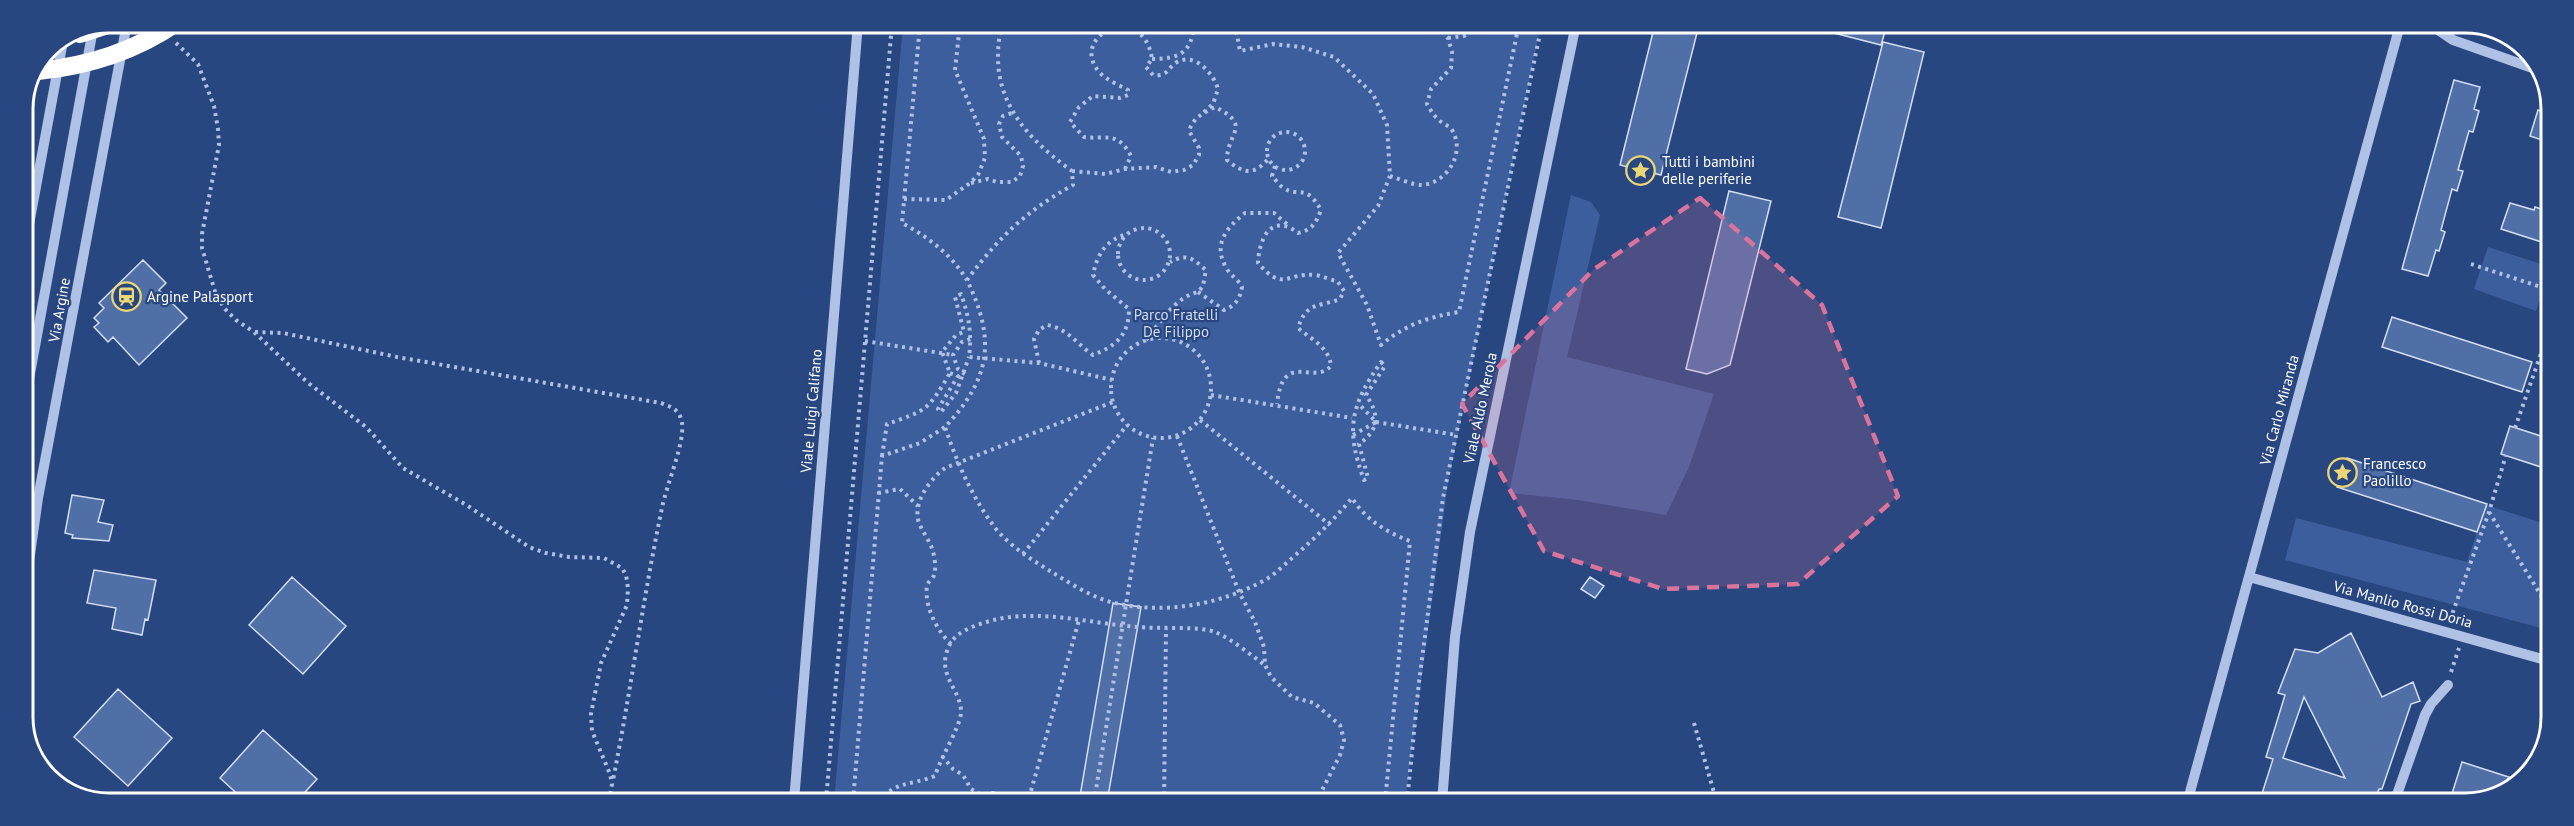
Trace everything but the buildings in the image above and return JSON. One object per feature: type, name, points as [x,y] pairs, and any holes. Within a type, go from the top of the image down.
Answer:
[{"type":"highway","points":[[44,70],[62,69],[105,59],[169,33]]},
{"type":"street","name":"Via Argine","points":[[33,533],[125,33]]},
{"type":"street","name":"Viale Luigi Califano","points":[[795,793],[857,33]]},
{"type":"street","name":"Viale Aldo Merola","points":[[1443,793],[1455,637],[1470,532],[1574,33]]},
{"type":"street","name":"Via Carlo Miranda","points":[[2190,793],[2398,33]]},
{"type":"street","points":[[2442,33],[2453,40],[2527,66]]},
{"type":"street","name":"Via Argine","points":[[33,357],[92,35]]},
{"type":"street","points":[[33,199],[61,50]]},
{"type":"street","name":"Via Manlio Rossi Doria","points":[[2249,577],[2541,659]]},
{"type":"street","points":[[2398,793],[2425,715],[2431,704],[2448,685]]},
{"type":"path","points":[[175,33],[198,64],[214,106],[219,145],[202,234],[202,248],[216,295],[225,309],[254,332],[307,382],[366,427],[404,468],[468,506],[529,547],[546,554],[604,558],[622,568],[626,575],[628,588],[627,605],[601,663],[591,714],[592,731],[612,784]]},
{"type":"path","points":[[826,793],[891,33]]},
{"type":"path","points":[[882,456],[920,443],[945,427],[961,410],[978,381],[984,359],[986,331],[981,308],[967,280],[943,250],[921,233],[902,223],[919,33]]},
{"type":"path","points":[[904,199],[946,200],[978,175],[985,158],[984,139],[955,70],[959,33]]},
{"type":"path","points":[[1000,33],[997,53],[1001,84],[1011,113],[1052,157],[1072,171],[1105,174],[1125,169],[1156,167],[1172,172],[1184,170],[1193,165],[1199,155],[1199,148],[1189,132],[1191,124],[1217,97],[1218,89],[1211,73],[1203,66],[1186,60],[1178,62],[1167,73],[1160,76],[1153,75],[1146,67],[1152,59],[1178,56],[1190,44],[1192,33]]},
{"type":"path","points":[[1102,33],[1093,45],[1094,64],[1102,74],[1128,90],[1128,95],[1120,98],[1093,96],[1079,107],[1070,122],[1083,137],[1098,136],[1118,140],[1131,156],[1125,169]]},
{"type":"path","points":[[1140,33],[1144,36],[1152,59]]},
{"type":"path","points":[[1237,33],[1240,51],[1273,44],[1302,47],[1334,57],[1373,94],[1387,125],[1390,176],[1378,206],[1338,253],[1367,305],[1381,345],[1399,330],[1419,321],[1459,312],[1518,33]]},
{"type":"path","points":[[1390,176],[1419,185],[1435,182],[1446,173],[1455,159],[1458,144],[1452,129],[1438,119],[1427,104],[1431,89],[1451,68],[1452,52],[1448,38],[1444,33]]},
{"type":"path","points":[[1448,38],[1469,33]]},
{"type":"path","points":[[1408,793],[1419,682],[1443,498],[1540,33]]},
{"type":"path","points":[[1203,113],[1215,107],[1230,115],[1236,125],[1236,136],[1227,150],[1227,160],[1239,170],[1252,171],[1262,167],[1269,158]]},
{"type":"path","points":[[970,183],[988,179],[997,182],[1012,182],[1020,176],[1023,166],[1021,156],[1002,136],[999,124],[1003,116],[1011,113]]},
{"type":"path","points":[[1281,133],[1293,133],[1303,141],[1305,153],[1299,164],[1287,169],[1275,166],[1269,158],[1267,152],[1271,140],[1281,133]]},
{"type":"path","points":[[1198,292],[1224,310],[1232,307],[1238,300],[1242,287],[1239,280],[1225,266],[1219,247],[1228,228],[1245,213],[1274,213],[1298,232],[1309,230],[1316,221],[1321,210],[1314,198],[1307,192],[1282,187],[1272,176],[1275,166]]},
{"type":"path","points":[[967,280],[1006,232],[1040,204],[1073,185],[1072,171]]},
{"type":"path","points":[[1277,404],[1280,387],[1288,376],[1297,371],[1307,370],[1316,374],[1325,373],[1331,366],[1330,356],[1323,346],[1298,328],[1301,318],[1308,310],[1318,303],[1340,300],[1344,291],[1338,282],[1313,274],[1285,280],[1270,277],[1258,263],[1259,248],[1263,238],[1271,229],[1281,225],[1290,226]]},
{"type":"path","points":[[1039,363],[1034,339],[1047,325],[1060,327],[1093,355],[1112,348],[1127,329],[1129,309],[1105,289],[1093,275],[1101,251],[1116,237],[1142,227],[1159,232],[1169,245],[1169,262]]},
{"type":"path","points":[[1127,234],[1121,240],[1118,258],[1120,266],[1133,278],[1150,279],[1159,276],[1169,262],[1181,256],[1190,256],[1206,270],[1203,286],[1198,292],[1187,294],[1163,318],[1146,341],[1124,356],[1112,380],[1113,402],[1127,425],[1153,438],[1177,436],[1190,430],[1208,408],[1211,378],[1204,362],[1193,350],[1179,341],[1162,338],[1146,341]]},
{"type":"path","points":[[2471,264],[2541,287]]},
{"type":"path","points":[[961,294],[968,315],[971,339],[969,357],[965,374],[956,393],[941,412],[938,409],[958,376],[950,373],[942,352],[956,335],[964,332],[955,297],[961,294]]},
{"type":"path","points":[[254,332],[283,333],[397,357],[661,403],[674,407],[678,412],[682,422],[682,435],[662,507],[610,793]]},
{"type":"path","points":[[953,355],[962,342],[971,339]]},
{"type":"path","points":[[865,341],[953,355]]},
{"type":"path","points":[[2515,428],[2541,353]]},
{"type":"path","points":[[953,355],[958,369],[965,374]]},
{"type":"path","points":[[969,357],[1039,363],[1112,380]]},
{"type":"path","points":[[1381,362],[1385,366],[1366,395],[1375,407],[1376,422],[1369,437],[1359,444],[1368,478],[1364,480],[1358,463],[1352,418],[1363,389],[1381,362]]},
{"type":"path","points":[[854,793],[878,493],[887,424],[923,412],[950,373]]},
{"type":"path","points":[[1211,395],[1352,418]]},
{"type":"path","points":[[951,644],[940,634],[930,607],[927,584],[934,575],[934,555],[931,543],[918,520],[918,507],[922,495],[936,474],[957,463],[1113,402]]},
{"type":"path","points":[[1358,403],[1376,422],[1457,435]]},
{"type":"path","points":[[1200,420],[1330,525]]},
{"type":"path","points":[[1353,435],[1376,422]]},
{"type":"path","points":[[1023,554],[1127,425]]},
{"type":"path","points":[[945,427],[957,463],[997,529],[1023,554],[1077,587],[1113,603],[1180,607],[1206,603],[1239,592],[1271,576],[1330,525],[1352,498],[1361,513],[1374,523],[1410,541],[1385,793]]},
{"type":"path","points":[[1177,436],[1239,592],[1255,622],[1264,647],[1265,664],[1270,677],[1292,697],[1314,703],[1340,725],[1344,740],[1340,756],[1321,793]]},
{"type":"path","points":[[1096,793],[1153,438]]},
{"type":"path","points":[[2447,631],[2506,456]]},
{"type":"path","points":[[878,493],[900,489],[918,507]]},
{"type":"path","points":[[2489,512],[2541,595]]},
{"type":"path","points":[[889,793],[901,784],[919,782],[934,776],[961,716],[960,700],[952,690],[946,675],[946,662],[951,644],[964,630],[998,618],[1030,614],[1124,626],[1214,632],[1265,664]]},
{"type":"path","points":[[1030,793],[1079,620]]},
{"type":"path","points":[[1164,793],[1166,629]]},
{"type":"path","points":[[2448,685],[2463,636]]},
{"type":"path","points":[[1694,723],[1714,793]]},
{"type":"path","points":[[942,756],[953,769],[963,775],[971,789],[977,793]]},
{"type":"highlighted area","points":[[1700,198],[1822,305],[1898,496],[1798,584],[1663,589],[1544,551],[1462,404],[1593,270]]},
{"type":"green space","name":"Parco Fratelli De Filippo","points":[[902,33],[1539,33],[1448,482],[1406,793],[835,793]]},
{"type":"green space","points":[[1571,195],[1591,202],[1600,215],[1567,357],[1714,394],[1689,467],[1666,515],[1578,500],[1509,493]]},
{"type":"green space","points":[[2488,247],[2541,264],[2541,296],[2536,311],[2474,289]]},
{"type":"green space","points":[[2486,505],[2541,522],[2541,628],[2285,560],[2296,518],[2467,562]]},
{"type":"place","name":"Tutti i bambini delle periferie","points":[[1641,170]]},
{"type":"place","name":"Argine Palasport","points":[[126,296]]},
{"type":"place","name":"Francesco Paolillo","points":[[2342,472]]}]
